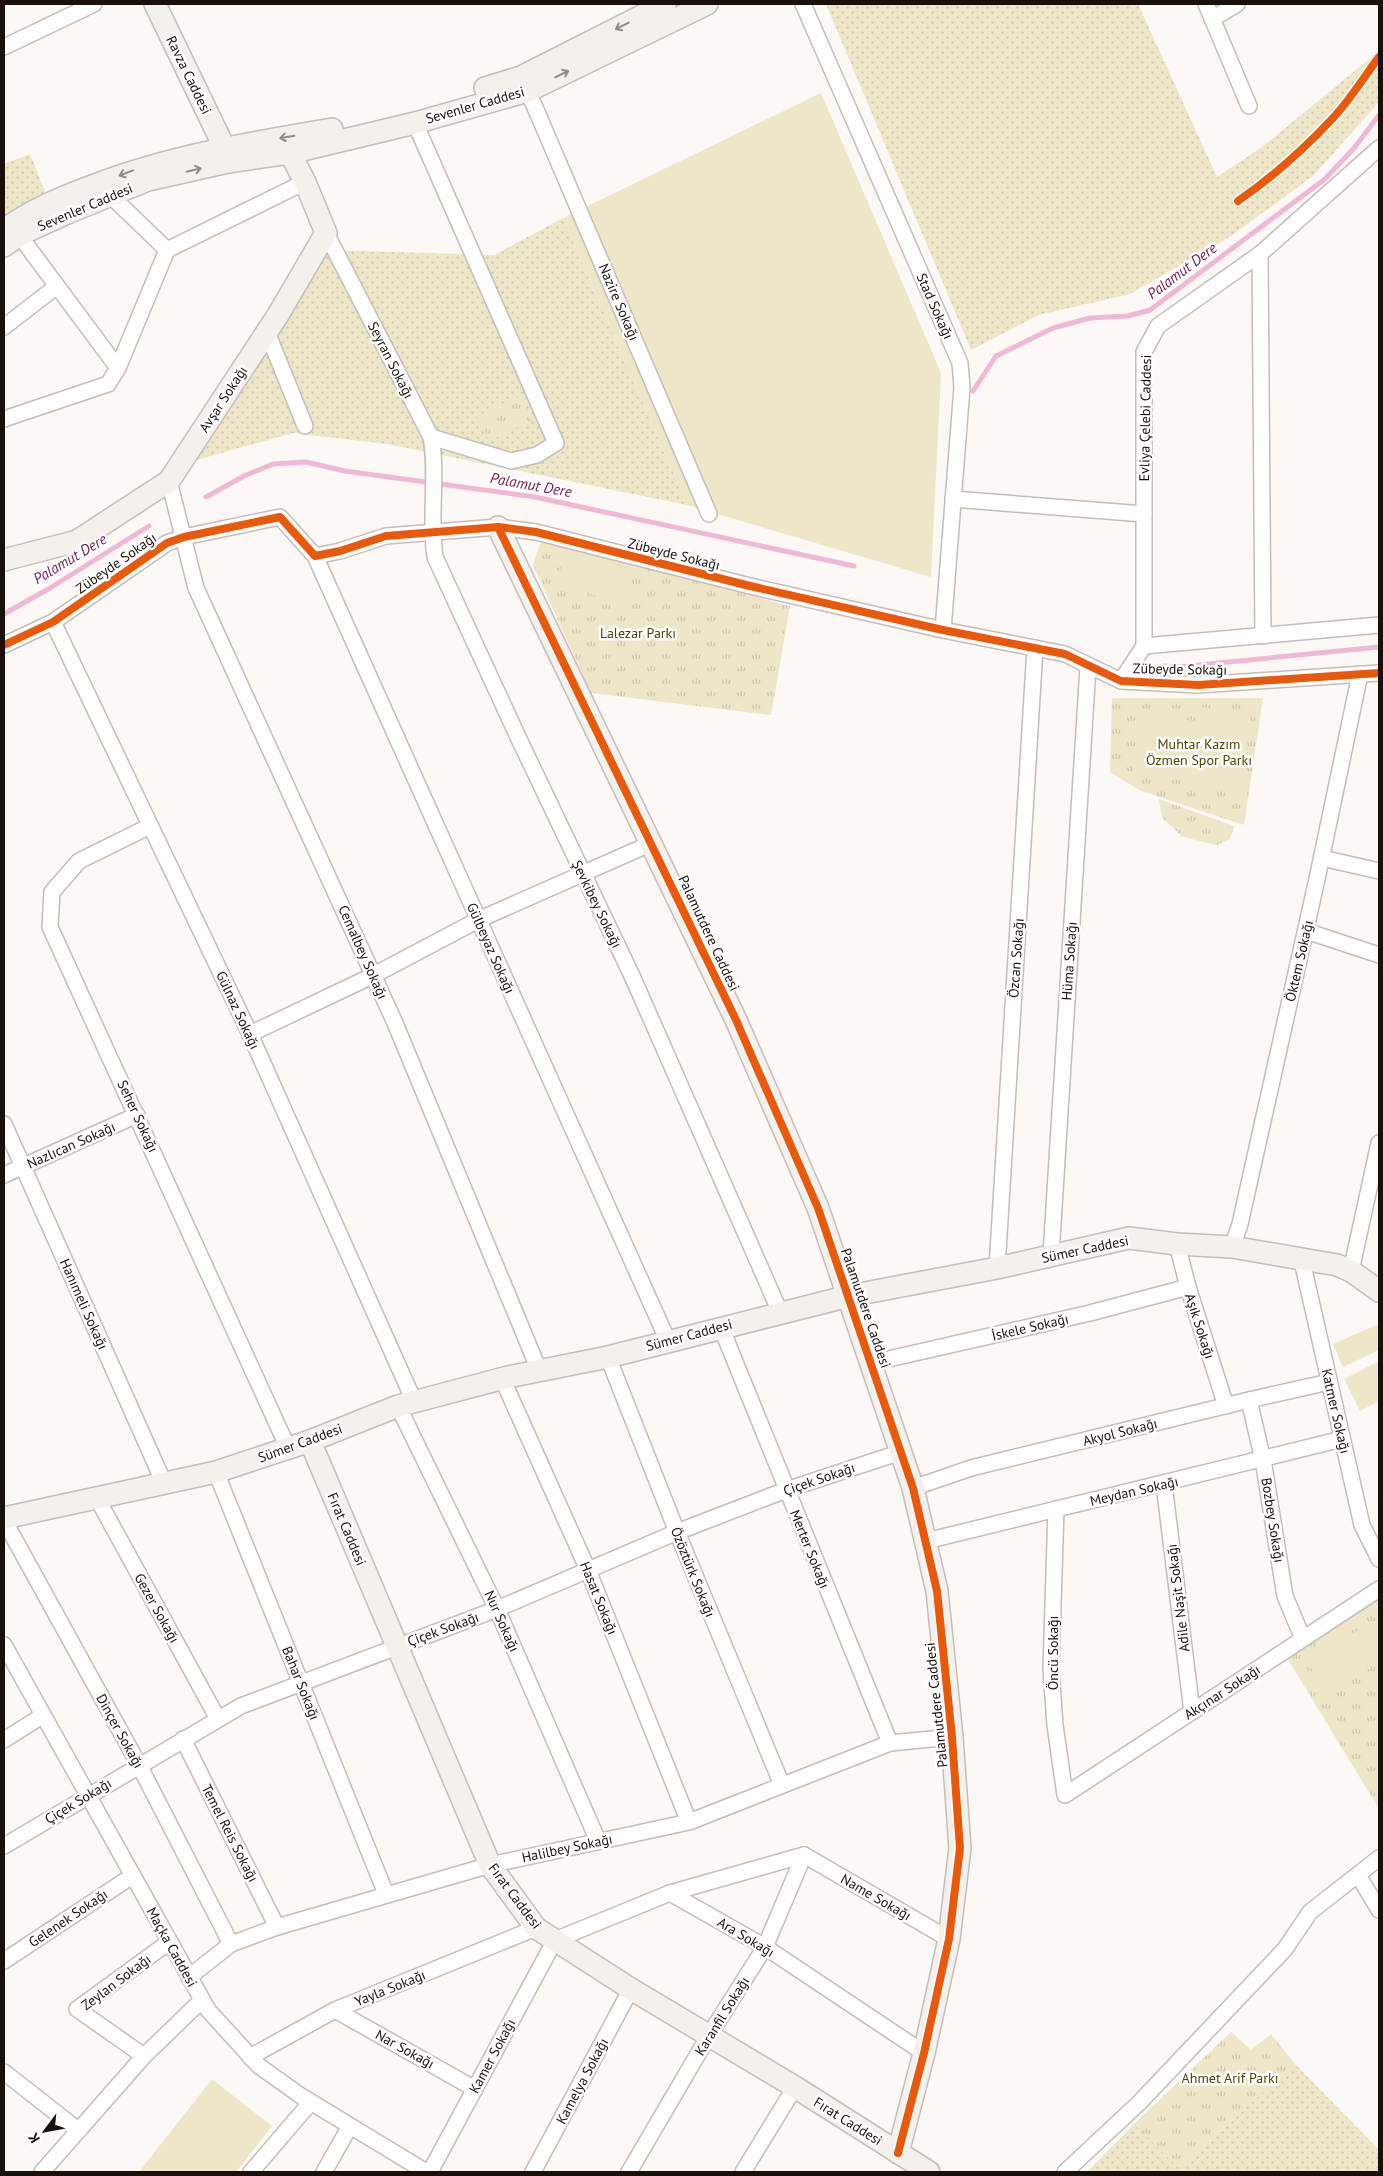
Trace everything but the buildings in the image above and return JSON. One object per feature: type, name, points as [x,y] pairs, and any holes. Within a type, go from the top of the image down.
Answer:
[{"type":"street","points":[[4,47],[94,4]]},
{"type":"street","name":"Ravza Caddesi","points":[[155,4],[226,155]]},
{"type":"street","name":"Sevenler Caddesi","points":[[9,237],[46,203],[134,170],[226,155],[359,125],[521,77],[665,4]]},
{"type":"street","name":"Sevenler Caddesi","points":[[9,237],[148,180],[226,155],[290,153],[415,123],[528,91],[707,4]]},
{"type":"street","name":"Stad Sokağı","points":[[803,4],[960,363],[962,388],[943,630]]},
{"type":"street","points":[[1206,4],[1248,106]]},
{"type":"street","points":[[1212,19],[1237,4]]},
{"type":"street","name":"Nazire Sokağı","points":[[528,91],[709,514]]},
{"type":"street","points":[[415,123],[556,443],[537,455],[511,461],[431,437]]},
{"type":"street","name":"Evliya Çelebi Caddesi","points":[[1144,646],[1144,352],[1158,326],[1260,254],[1379,148]]},
{"type":"street","points":[[290,153],[305,182],[326,233]]},
{"type":"street","points":[[4,420],[108,384],[118,368],[167,250],[305,182]]},
{"type":"street","points":[[110,195],[167,250]]},
{"type":"street","name":"Seyran Sokağı","points":[[326,233],[431,437],[434,454],[432,494]]},
{"type":"street","name":"Avşar Sokağı","points":[[4,560],[77,541],[169,481],[267,332],[326,233]]},
{"type":"street","points":[[9,237],[57,286],[118,368]]},
{"type":"street","points":[[1260,254],[1263,636]]},
{"type":"street","points":[[4,327],[57,286]]},
{"type":"street","points":[[267,332],[305,426]]},
{"type":"street","name":"Cemalbey Sokağı","points":[[169,481],[196,588],[374,975],[539,1370]]},
{"type":"street","name":"Şevkibey Sokağı","points":[[432,494],[431,532],[435,557],[632,978],[780,1312]]},
{"type":"street","points":[[953,499],[1144,514]]},
{"type":"street","name":"Zübeyde Sokağı","points":[[4,645],[53,622],[167,543],[184,536],[280,517],[315,556],[340,551],[386,536],[498,527],[536,532],[750,586],[943,630],[1065,654],[1088,667],[1121,681],[1198,685],[1379,673]]},
{"type":"street","name":"Palamutdere Caddesi","points":[[498,527],[736,1020],[818,1208],[913,1488],[937,1591],[952,1737],[960,1848],[949,1939],[924,2053],[898,2153]]},
{"type":"street","name":"Gülbeyaz Sokağı","points":[[315,556],[668,1341]]},
{"type":"street","name":"Gülnaz Sokağı","points":[[53,622],[250,1034],[406,1404]]},
{"type":"street","points":[[1121,681],[1144,646],[1379,625]]},
{"type":"street","name":"Özcan Sokağı","points":[[997,1268],[1035,648]]},
{"type":"street","name":"Hüma Sokağı","points":[[1051,1256],[1088,667]]},
{"type":"street","name":"Öktem Sokağı","points":[[1232,1247],[1240,1224],[1306,931],[1360,674]]},
{"type":"street","name":"Seher Sokağı","points":[[150,826],[79,861],[52,892],[50,927],[288,1448]]},
{"type":"street","points":[[250,1034],[374,975],[478,920],[652,843]]},
{"type":"street","points":[[1322,858],[1379,871]]},
{"type":"street","points":[[1306,931],[1379,955]]},
{"type":"street","name":"Nazlıcan Sokağı","points":[[4,1175],[137,1115]]},
{"type":"street","name":"Hanımeli Sokağı","points":[[4,1124],[164,1483]]},
{"type":"street","points":[[1351,1271],[1379,1143]]},
{"type":"street","name":"Sümer Caddesi","points":[[5,1516],[216,1472],[310,1441],[406,1404],[502,1378],[608,1357],[849,1296],[997,1268],[1129,1238],[1177,1244],[1232,1247],[1302,1261],[1338,1265],[1351,1271],[1379,1291]]},
{"type":"street","name":"Aşık Sokağı","points":[[1177,1244],[1188,1287],[1226,1406]]},
{"type":"street","name":"Katmer Sokağı","points":[[1302,1261],[1362,1525],[1379,1559]]},
{"type":"street","name":"İskele Sokağı","points":[[871,1364],[1090,1313],[1188,1287]]},
{"type":"street","name":"Merter Sokağı","points":[[721,1327],[890,1743]]},
{"type":"street","name":"Özöztürk Sokağı","points":[[608,1357],[677,1532],[782,1785]]},
{"type":"street","name":"Hasat Sokağı","points":[[502,1378],[588,1570],[688,1822]]},
{"type":"street","name":"Akyol Sokağı","points":[[913,1488],[972,1468],[1329,1382]]},
{"type":"street","name":"Bozbey Sokağı","points":[[1249,1400],[1263,1460],[1285,1596],[1303,1639]]},
{"type":"street","name":"Nur Sokağı","points":[[406,1404],[598,1841]]},
{"type":"street","name":"Meydan Sokağı","points":[[926,1541],[1263,1460],[1342,1439]]},
{"type":"street","name":"Fırat Caddesi","points":[[310,1441],[490,1864],[536,1928],[708,2037],[795,2088],[929,2172]]},
{"type":"street","name":"Çiçek Sokağı","points":[[4,1846],[241,1706],[300,1682],[497,1609],[677,1532],[786,1490],[901,1452]]},
{"type":"street","name":"Bahar Sokağı","points":[[216,1472],[386,1894]]},
{"type":"street","name":"Adile Naşit Sokağı","points":[[1164,1484],[1192,1712]]},
{"type":"street","name":"Gezer Sokağı","points":[[97,1498],[218,1719]]},
{"type":"street","name":"Öncü Sokağı","points":[[1056,1509],[1051,1670],[1055,1724],[1065,1795]]},
{"type":"street","name":"Dinçer Sokağı","points":[[5,1516],[139,1765],[231,1944]]},
{"type":"street","name":"Akçınar Sokağı","points":[[1065,1795],[1379,1589]]},
{"type":"street","name":"Maçka Caddesi","points":[[4,1645],[208,2010],[259,2066],[311,2102],[426,2172]]},
{"type":"street","points":[[4,1740],[42,1716]]},
{"type":"street","name":"Halilbey Sokağı","points":[[189,1977],[231,1944],[277,1927],[490,1864],[688,1822],[890,1743],[952,1737]]},
{"type":"street","name":"Temel Reis Sokağı","points":[[183,1739],[277,1927]]},
{"type":"street","points":[[555,1940],[670,1893],[804,1855]]},
{"type":"street","name":"Name Sokağı","points":[[804,1855],[949,1939]]},
{"type":"street","name":"Karanfil Sokağı","points":[[630,2172],[708,2037],[765,1947],[804,1855]]},
{"type":"street","points":[[1065,2172],[1139,2103],[1285,1949],[1310,1912],[1379,1858]]},
{"type":"street","points":[[1358,1875],[1379,1910]]},
{"type":"street","name":"Gelenek Sokağı","points":[[4,1962],[132,1876]]},
{"type":"street","name":"Ara Sokağı","points":[[670,1893],[765,1947],[924,2053]]},
{"type":"street","name":"Yayla Sokağı","points":[[250,2057],[336,2010],[536,1928]]},
{"type":"street","name":"Kamer Sokağı","points":[[430,2172],[555,1940]]},
{"type":"street","name":"Zeylan Sokağı","points":[[144,2056],[77,2009],[169,1942]]},
{"type":"street","name":"Kamelya Sokağı","points":[[533,2172],[631,1989]]},
{"type":"street","points":[[42,2172],[144,2056],[202,2000]]},
{"type":"street","name":"Nar Sokağı","points":[[336,2010],[475,2089]]},
{"type":"street","points":[[4,2072],[78,2130]]},
{"type":"street","points":[[746,2171],[795,2088]]},
{"type":"street","points":[[251,2172],[311,2102]]},
{"type":"street","points":[[324,2172],[350,2126]]},
{"type":"green space","points":[[826,4],[1138,4],[1217,177],[1262,147],[1379,51],[1379,102],[1313,176],[1231,236],[1130,294],[1039,315],[971,350]]},
{"type":"green space","points":[[821,93],[941,373],[931,577],[687,505],[563,218]]},
{"type":"green space","points":[[30,154],[45,192],[4,217],[4,164]]},
{"type":"green space","points":[[563,218],[687,505],[387,444],[293,433],[193,461],[326,250],[494,255]]},
{"type":"green space","points":[[521,396],[532,421],[489,441],[477,416]]},
{"type":"green space","name":"Lalezar Parkı","points":[[547,541],[790,606],[771,715],[591,693],[533,565],[540,544]]},
{"type":"green space","points":[[566,551],[634,571],[625,604],[557,584]]},
{"type":"green space","name":"Muhtar Kazım Özmen Spor Parkı","points":[[1112,698],[1263,698],[1244,825],[1141,791],[1110,772]]},
{"type":"green space","points":[[1203,707],[1251,715],[1240,789],[1132,773],[1142,713],[1201,722]]},
{"type":"green space","points":[[1159,799],[1234,826],[1230,839],[1217,845],[1183,837],[1162,818]]},
{"type":"green space","points":[[1379,1324],[1379,1350],[1343,1367],[1333,1344]]},
{"type":"green space","points":[[1379,1361],[1379,1401],[1360,1411],[1344,1379]]},
{"type":"green space","points":[[1379,1588],[1379,1809],[1281,1648]]},
{"type":"green space","points":[[1365,1626],[1379,1649],[1379,1662],[1327,1694],[1307,1661]]},
{"type":"green space","name":"Ahmet Arif Parkı","points":[[1231,2032],[1251,2050],[1271,2034],[1295,2064],[1178,2168],[1134,2124]]},
{"type":"green space","points":[[1295,2064],[1379,2150],[1379,2172],[1087,2172],[1134,2124],[1179,2167]]},
{"type":"green space","points":[[212,2079],[272,2126],[236,2172],[139,2172]]},
{"type":"waterway","name":"Palamut Dere","points":[[973,391],[996,356],[1053,328],[1090,318],[1128,316],[1150,310],[1325,179],[1355,147],[1379,115]]},
{"type":"waterway","name":"Palamut Dere","points":[[206,497],[244,476],[273,464],[306,462],[345,471],[535,497],[854,566]]},
{"type":"waterway","name":"Palamut Dere","points":[[4,614],[50,588],[149,526]]},
{"type":"waterway","points":[[1164,666],[1178,667],[1379,647]]},
{"type":"cycle path","points":[[1238,201],[1299,152],[1333,118],[1379,57]]},
{"type":"cycle path","points":[[4,645],[53,622],[167,543],[184,537],[280,517],[315,556],[340,551],[386,536],[498,527],[536,532],[750,586],[943,630],[1065,654],[1121,681],[1198,685],[1379,673]]},
{"type":"cycle path","points":[[498,527],[736,1020],[818,1208],[913,1488],[937,1591],[952,1737],[960,1848],[949,1939],[924,2053],[898,2153]]}]
